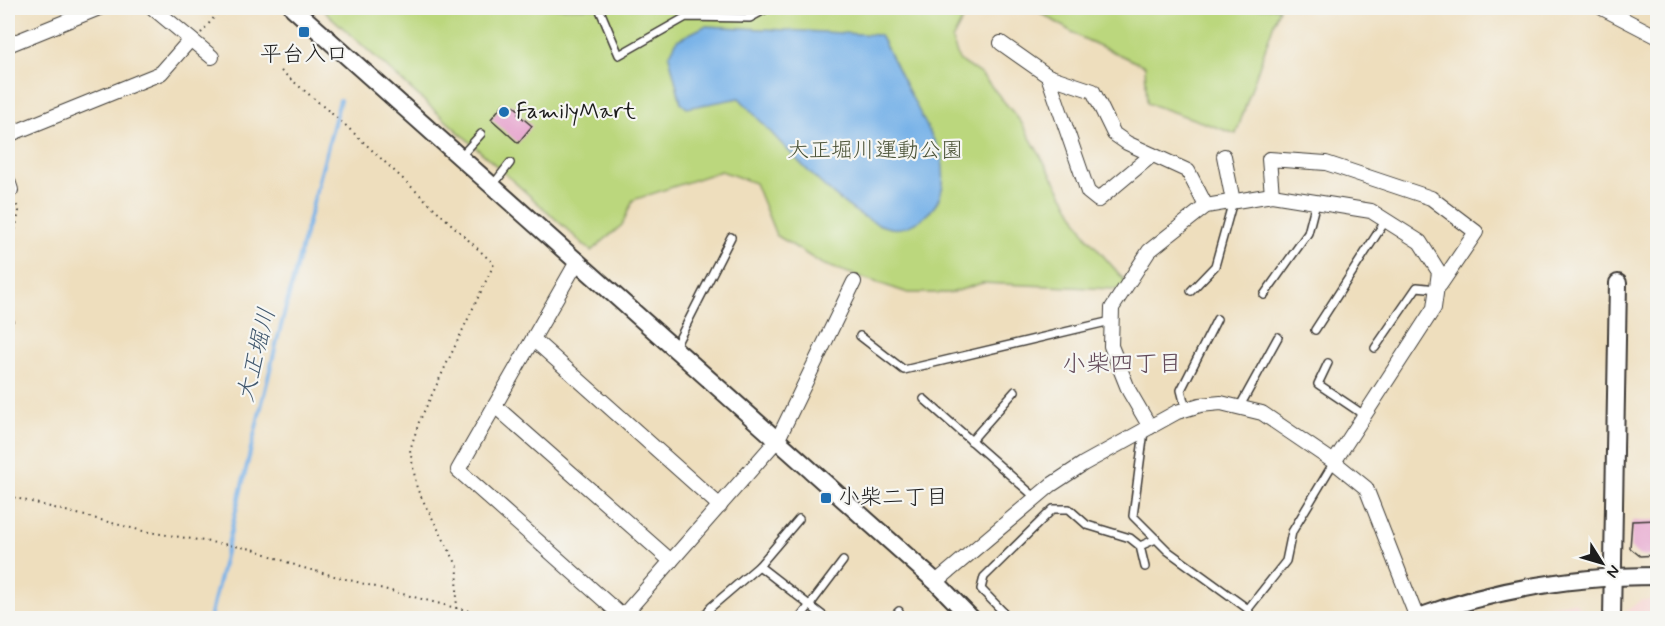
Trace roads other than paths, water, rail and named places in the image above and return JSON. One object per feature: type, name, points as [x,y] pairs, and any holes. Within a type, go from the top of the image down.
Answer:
[{"type":"street","points":[[8,45],[99,8]]},
{"type":"street","points":[[153,8],[212,57]]},
{"type":"street","points":[[293,8],[778,439],[936,582],[971,618]]},
{"type":"street","points":[[1602,8],[1658,37]]},
{"type":"street","points":[[8,135],[161,73],[192,41]]},
{"type":"street","points":[[1001,43],[1048,76],[1093,91],[1114,134],[1127,143],[1188,171],[1206,206]]},
{"type":"street","points":[[1048,76],[1088,192],[1098,200],[1152,154]]},
{"type":"street","points":[[1224,156],[1233,201]]},
{"type":"street","points":[[1272,195],[1269,159],[1326,163],[1431,198],[1476,232],[1437,289]]},
{"type":"street","points":[[1147,428],[1111,346],[1111,321],[1112,308],[1149,251],[1206,206],[1233,201],[1272,195],[1371,211],[1420,242],[1440,272],[1434,308],[1334,462]]},
{"type":"street","points":[[578,260],[458,470],[622,617],[778,439],[854,282]]},
{"type":"street","points":[[1612,618],[1618,283]]},
{"type":"street","points":[[532,339],[720,506]]},
{"type":"street","points":[[936,582],[1036,498],[1083,464],[1186,409],[1211,404],[1240,406],[1262,413],[1334,462],[1366,488],[1416,618],[1506,590],[1577,579],[1658,576]]},
{"type":"street","points":[[495,406],[671,561]]},
{"type":"lane","points":[[599,8],[619,55],[686,17],[750,18],[768,8]]},
{"type":"lane","points":[[461,156],[481,134]]},
{"type":"lane","points":[[493,184],[510,163]]},
{"type":"lane","points":[[1191,291],[1215,266],[1233,201]]},
{"type":"lane","points":[[1264,295],[1308,233],[1316,202]]},
{"type":"lane","points":[[1315,330],[1386,220]]},
{"type":"lane","points":[[675,347],[731,237]]},
{"type":"lane","points":[[1375,348],[1417,287],[1437,289]]},
{"type":"lane","points":[[1186,409],[1180,390],[1217,319]]},
{"type":"lane","points":[[860,336],[904,370],[1111,321]]},
{"type":"lane","points":[[1240,406],[1278,337]]},
{"type":"lane","points":[[1328,363],[1318,384],[1364,415]]},
{"type":"lane","points":[[971,441],[1015,391]]},
{"type":"lane","points":[[924,399],[1036,498]]},
{"type":"lane","points":[[1147,428],[1133,516],[1168,551],[1248,609],[1251,618]]},
{"type":"lane","points":[[1248,609],[1286,561],[1292,532],[1334,462]]},
{"type":"lane","points":[[1009,618],[981,590],[984,578],[1053,509],[1069,509],[1088,525],[1130,538],[1140,546],[1145,567]]},
{"type":"lane","points":[[703,618],[711,606],[759,566],[799,519]]},
{"type":"lane","points":[[1140,546],[1156,539]]},
{"type":"lane","points":[[800,618],[843,561]]},
{"type":"lane","points":[[759,566],[826,618]]},
{"type":"lane","points":[[892,618],[899,611]]},
{"type":"water","points":[[705,26],[880,35],[941,154],[942,188],[931,211],[917,222],[900,228],[891,228],[872,222],[831,193],[739,98],[687,108],[681,103],[669,56],[677,40]]},
{"type":"waterway","name":"大正堀川","points":[[210,618],[276,345],[340,100]]},
{"type":"place","name":"平台入口","points":[[304,32]]},
{"type":"place","name":"FamilyMart","points":[[504,112]]},
{"type":"place","name":"小柴二丁目","points":[[826,498]]},
{"type":"district","name":"小柴四丁目","points":[[1122,364]]},
{"type":"park label","name":"大正堀川運動公園","points":[[875,151]]}]
